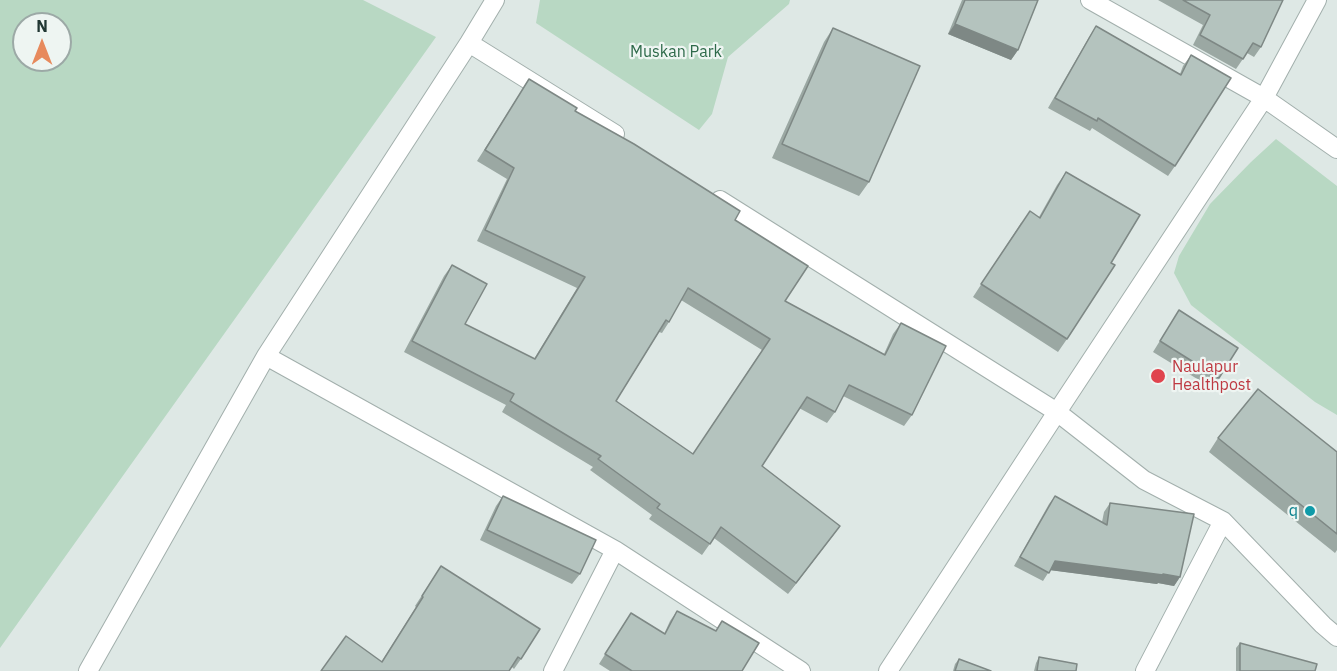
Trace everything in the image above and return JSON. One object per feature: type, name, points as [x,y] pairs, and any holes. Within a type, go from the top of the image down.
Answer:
[{"type":"street","points":[[88,671],[266,356],[495,0]]},
{"type":"street","points":[[1090,0],[1264,98],[1337,149]]},
{"type":"street","points":[[888,671],[1264,98],[1317,0]]},
{"type":"street","points":[[469,43],[629,143]]},
{"type":"street","points":[[709,193],[1057,412],[1144,480],[1223,521],[1337,637]]},
{"type":"street","points":[[266,356],[615,550],[801,671]]},
{"type":"street","points":[[1145,671],[1223,521]]},
{"type":"street","points":[[553,671],[615,550]]},
{"type":"green space","points":[[0,0],[363,0],[436,37],[0,648]]},
{"type":"green space","name":"Muskan Park","points":[[540,0],[790,0],[789,4],[728,57],[712,114],[699,130],[536,23]]},
{"type":"green space","points":[[1276,139],[1337,186],[1337,415],[1315,402],[1191,305],[1174,273],[1179,256],[1210,204]]},
{"type":"building","points":[[965,0],[1038,0],[1018,50],[955,24]]},
{"type":"building","points":[[1183,0],[1283,0],[1261,47],[1253,43],[1243,59],[1200,35],[1210,15]]},
{"type":"building","points":[[1096,26],[1181,75],[1191,55],[1231,78],[1175,166],[1098,118],[1097,121],[1055,98]]},
{"type":"building","points":[[833,28],[920,66],[869,182],[782,144]]},
{"type":"building","points":[[529,79],[577,108],[575,111],[634,144],[740,211],[735,220],[808,266],[785,301],[885,355],[901,323],[946,346],[912,415],[849,385],[835,412],[807,397],[762,466],[840,526],[796,583],[721,527],[710,544],[657,508],[660,504],[598,459],[601,456],[510,401],[514,394],[412,341],[452,265],[487,284],[465,324],[535,359],[585,277],[485,230],[514,168],[485,150]],"holes":[[[688,288],[770,339],[693,454],[616,401],[666,320],[669,322]]]},
{"type":"building","points":[[1066,172],[1140,215],[1111,263],[1115,265],[1067,339],[981,284],[1030,211],[1040,218]]},
{"type":"building","points":[[1179,310],[1238,348],[1219,378],[1160,341]]},
{"type":"building","name":"q","points":[[1258,389],[1337,452],[1337,534],[1218,438]]},
{"type":"building","points":[[503,496],[596,540],[580,574],[487,530]]},
{"type":"building","points":[[1055,496],[1107,525],[1110,503],[1194,514],[1180,577],[1055,561],[1049,573],[1020,557]]},
{"type":"building","points":[[441,566],[540,629],[521,659],[518,657],[509,671],[321,671],[346,636],[382,662]]},
{"type":"building","points":[[677,611],[716,631],[722,621],[759,643],[742,671],[632,671],[605,654],[631,613],[665,634]]},
{"type":"building","points":[[1240,643],[1317,664],[1315,671],[1240,671]]},
{"type":"building","points":[[1039,657],[1077,664],[1076,671],[1037,671]]},
{"type":"building","points":[[959,659],[991,671],[955,671]]},
{"type":"place","name":"Naulapur Healthpost","points":[[1158,376]]},
{"type":"place","name":"q","points":[[1310,511]]}]
